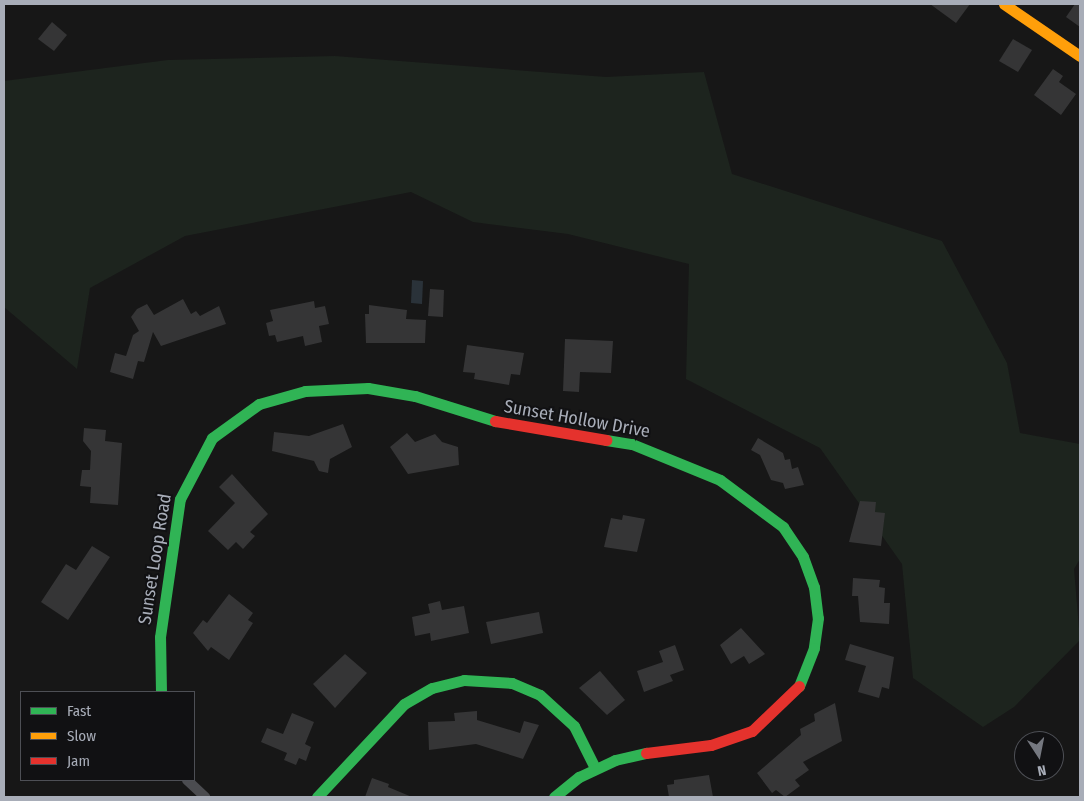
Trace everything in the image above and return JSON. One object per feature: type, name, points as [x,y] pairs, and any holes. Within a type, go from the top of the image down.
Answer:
[{"type":"street","points":[[1004,4],[1080,56]]},
{"type":"street","name":"Sunset Hollow Drive","points":[[212,438],[246,411],[288,394],[345,388],[391,391],[498,424],[651,450],[705,472],[764,510],[803,556],[817,603],[814,648],[798,688],[777,712],[738,737],[642,752],[595,768],[554,797]]},
{"type":"street","name":"Sunset Loop Road","points":[[161,691],[160,637],[177,512],[193,467],[212,438]]},
{"type":"street","points":[[317,797],[404,704],[432,688],[464,680],[512,683],[540,695],[574,726],[595,768]]},
{"type":"street","points":[[188,781],[205,797]]},
{"type":"shaded area","points":[[335,56],[606,77],[704,72],[732,174],[942,241],[1007,363],[1020,433],[1080,444],[1080,559],[1074,569],[1080,640],[1014,707],[983,727],[913,678],[902,564],[820,448],[686,379],[689,264],[568,234],[473,222],[411,192],[185,236],[90,288],[77,369],[4,307],[4,81],[168,60]]},
{"type":"shaded area","points":[[412,280],[423,281],[422,304],[411,303]]},
{"type":"building","points":[[930,4],[970,4],[956,23]]},
{"type":"building","points":[[1075,4],[1080,4],[1080,27],[1066,17]]},
{"type":"building","points":[[52,22],[67,35],[54,51],[38,39]]},
{"type":"building","points":[[1013,39],[1032,50],[1018,72],[999,61]]},
{"type":"building","points":[[1053,69],[1063,76],[1059,82],[1076,94],[1061,115],[1034,95]]},
{"type":"building","points":[[430,289],[444,290],[443,317],[428,316]]},
{"type":"building","points":[[183,299],[191,314],[196,311],[200,316],[219,306],[226,324],[161,346],[153,332],[144,362],[138,361],[133,379],[110,372],[115,353],[126,356],[133,335],[139,331],[131,317],[137,309],[147,304],[154,315]]},
{"type":"building","points":[[314,301],[315,308],[325,306],[329,324],[319,326],[322,342],[305,346],[303,336],[277,342],[275,335],[269,336],[266,323],[273,321],[270,310]]},
{"type":"building","points":[[369,305],[407,310],[406,319],[426,320],[425,343],[366,343],[365,314],[369,314]]},
{"type":"building","points":[[565,339],[613,341],[611,373],[580,372],[579,392],[563,391]]},
{"type":"building","points":[[467,345],[524,353],[520,375],[511,374],[509,385],[474,379],[475,373],[463,372]]},
{"type":"building","points":[[343,424],[352,447],[330,459],[328,473],[319,471],[314,461],[272,451],[274,432],[309,436]]},
{"type":"building","points":[[84,428],[106,430],[105,441],[122,443],[118,505],[90,503],[91,487],[80,486],[82,470],[90,470],[91,451],[83,441]]},
{"type":"building","points":[[407,433],[415,442],[435,434],[442,442],[458,447],[459,465],[408,474],[390,447]]},
{"type":"building","points":[[758,438],[783,453],[785,460],[790,459],[792,469],[798,467],[804,485],[785,489],[783,483],[771,480],[760,455],[751,450]]},
{"type":"building","points":[[232,474],[268,514],[250,532],[255,536],[243,549],[236,542],[228,550],[208,531],[235,503],[219,487]]},
{"type":"building","points":[[860,501],[876,502],[875,512],[885,513],[881,546],[849,542]]},
{"type":"building","points":[[623,515],[645,519],[637,552],[604,547],[611,518],[622,520]]},
{"type":"building","points":[[92,546],[110,557],[68,620],[41,602],[66,564],[76,570]]},
{"type":"building","points":[[853,578],[880,580],[879,587],[885,588],[884,603],[890,603],[889,624],[860,622],[858,596],[852,596]]},
{"type":"building","points":[[229,594],[253,613],[248,620],[253,623],[229,660],[211,647],[208,651],[193,633],[203,620],[207,623]]},
{"type":"building","points":[[440,601],[442,610],[464,606],[469,633],[431,641],[430,633],[415,636],[412,617],[430,613],[428,604]]},
{"type":"building","points":[[539,612],[543,633],[491,644],[486,622]]},
{"type":"building","points":[[741,628],[765,654],[749,664],[744,656],[731,664],[720,645]]},
{"type":"building","points":[[850,644],[894,657],[889,689],[882,687],[879,698],[858,692],[866,666],[845,660]]},
{"type":"building","points":[[675,645],[684,670],[670,675],[673,681],[644,692],[637,671],[663,662],[659,651]]},
{"type":"building","points":[[345,654],[367,673],[335,708],[313,684]]},
{"type":"building","points":[[600,671],[625,700],[607,715],[579,688]]},
{"type":"building","points":[[835,703],[842,741],[803,762],[809,770],[795,780],[800,786],[785,797],[776,790],[772,793],[757,773],[801,735],[800,729],[815,721],[814,714]]},
{"type":"building","points":[[477,711],[477,720],[520,733],[524,721],[539,725],[523,759],[476,744],[429,750],[428,722],[455,721],[454,713]]},
{"type":"building","points":[[292,713],[314,722],[305,744],[311,747],[306,761],[299,758],[296,765],[284,760],[287,753],[261,742],[267,728],[283,734]]},
{"type":"building","points":[[709,775],[713,797],[669,797],[667,785],[674,784],[674,780]]},
{"type":"building","points":[[372,778],[389,784],[388,787],[412,797],[365,797]]},
{"type":"traffic: fast","points":[[161,691],[160,637],[180,499],[212,438],[259,404],[305,391],[368,388],[415,396],[495,421]]},
{"type":"traffic: fast","points":[[606,440],[632,444],[720,480],[783,527],[803,557],[814,587],[818,618],[814,648],[799,686]]},
{"type":"traffic: fast","points":[[317,797],[404,704],[432,688],[464,680],[512,683],[540,695],[574,726],[595,768]]},
{"type":"traffic: fast","points":[[554,797],[579,777],[615,760],[646,753]]},
{"type":"traffic: slow","points":[[1004,4],[1080,56]]},
{"type":"traffic: jam","points":[[495,421],[606,440]]},
{"type":"traffic: jam","points":[[646,753],[711,745],[752,731],[799,686]]}]
